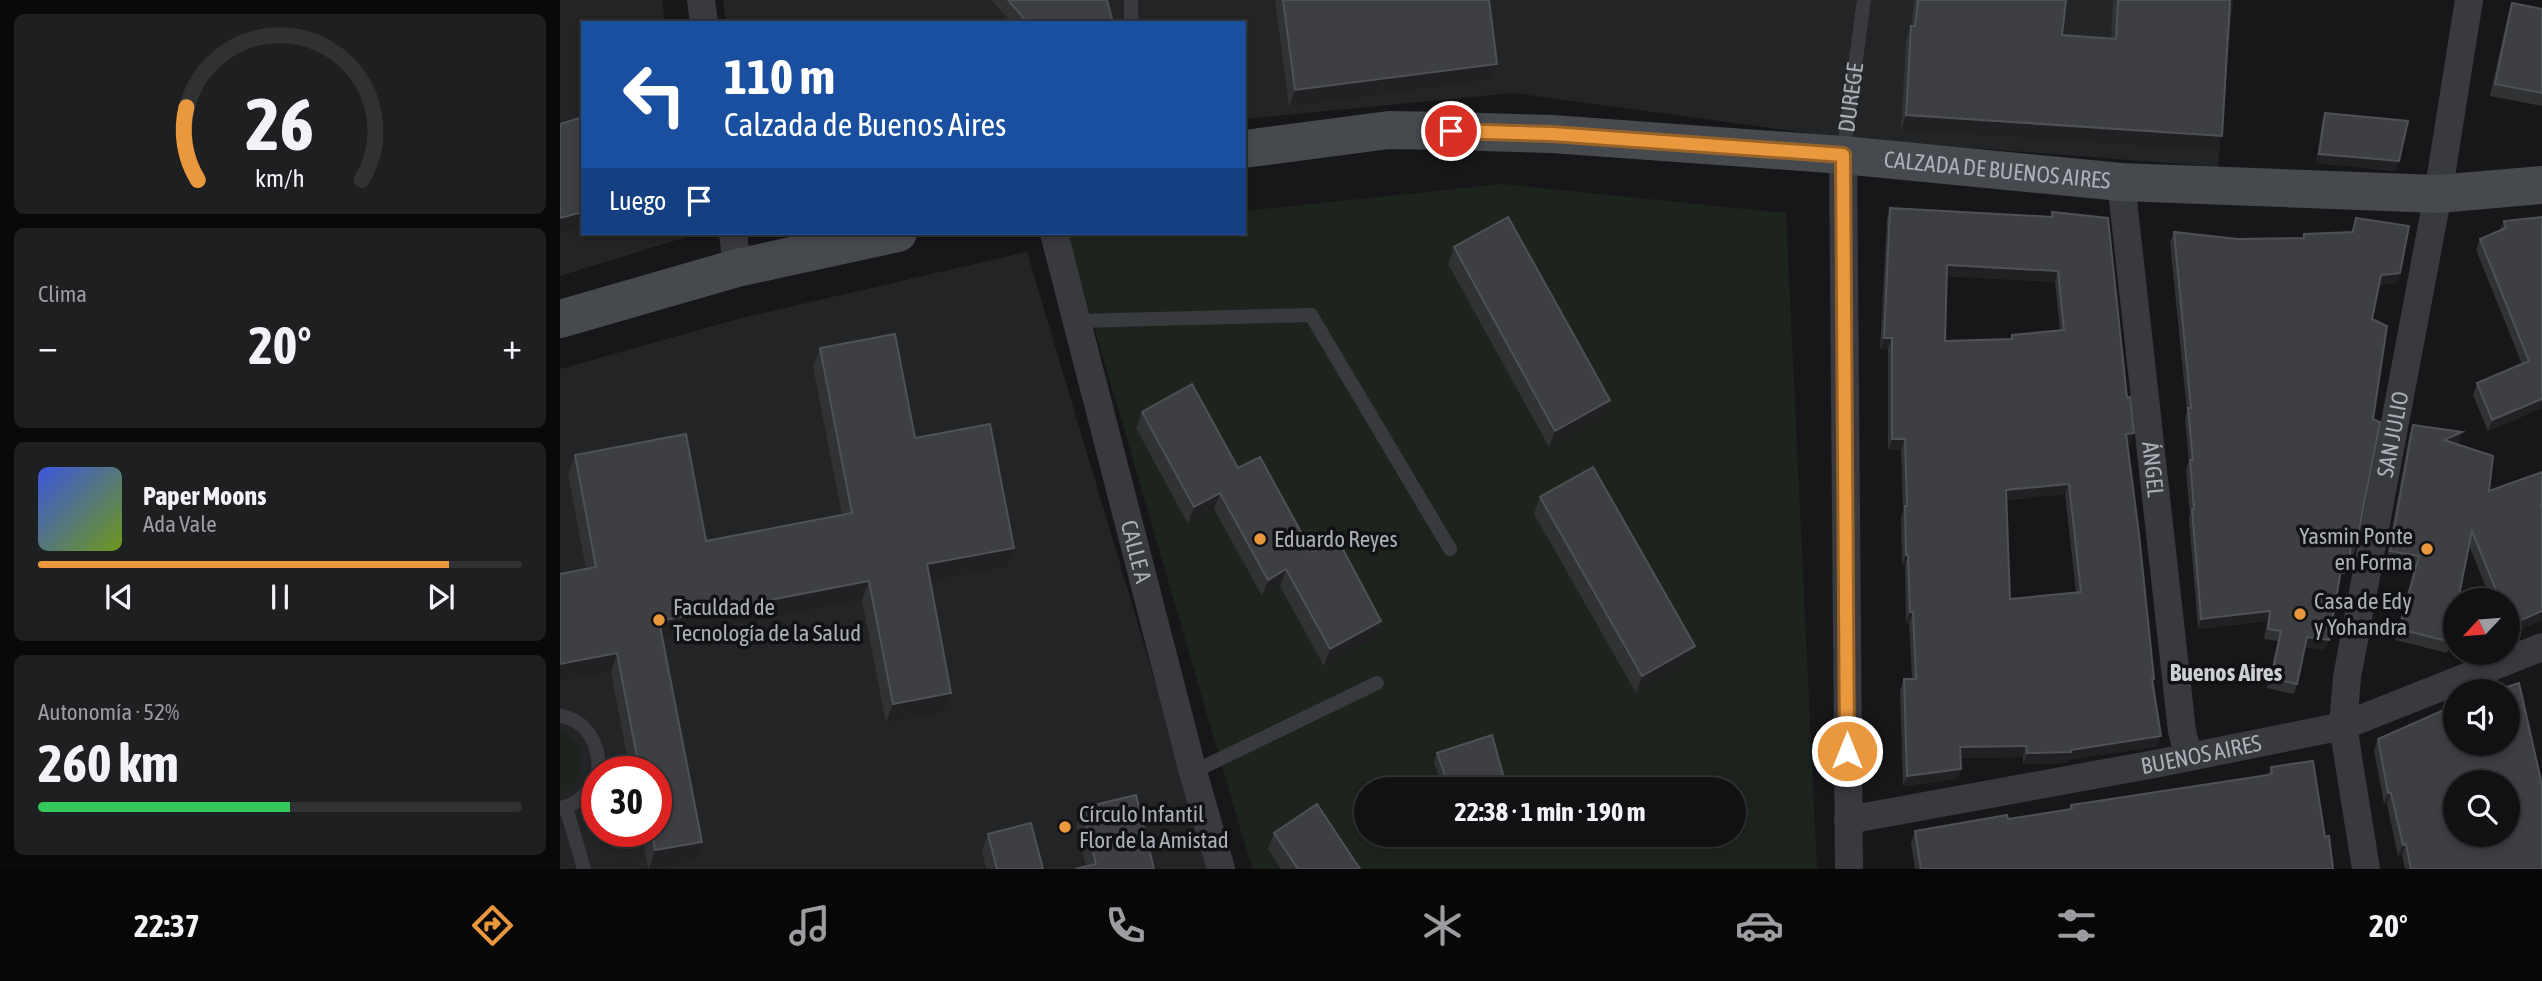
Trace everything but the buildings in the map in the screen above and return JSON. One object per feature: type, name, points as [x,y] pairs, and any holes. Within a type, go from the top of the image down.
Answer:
[{"type":"street","points":[[701,0],[704,21]]},
{"type":"street","name":"SAN JULIO","points":[[2366,869],[2343,726],[2347,677],[2438,194],[2469,0]]},
{"type":"street","name":"CALZADA DE BUENOS AIRES","points":[[1246,149],[1389,130],[1451,131],[1552,134],[1843,155],[2121,182],[2438,194],[2542,185]]},
{"type":"street","name":"DUREGE","points":[[1843,155],[1849,869]]},
{"type":"street","name":"ÁNGEL","points":[[2121,182],[2182,732],[2188,755]]},
{"type":"street","points":[[560,319],[735,250],[879,235]]},
{"type":"street","name":"CALLE A","points":[[1055,235],[1220,869]]},
{"type":"street","name":"BUENOS AIRES","points":[[1848,820],[2160,763],[2188,755],[2343,726],[2542,647]]},
{"type":"lane","points":[[1131,0],[1131,21]]},
{"type":"lane","name":"DUREGE","points":[[1843,155],[1864,0]]},
{"type":"lane","points":[[1077,321],[1311,315],[1450,549]]},
{"type":"lane","points":[[1193,772],[1377,683]]},
{"type":"lane","points":[[560,716],[579,723],[597,747],[598,756]]},
{"type":"lane","points":[[581,798],[563,808],[584,869]]},
{"type":"shaded area","points":[[560,0],[662,0],[665,21],[581,21],[581,235],[693,235],[560,276]]},
{"type":"shaded area","points":[[723,0],[2233,0],[2218,167],[1844,138],[1513,93],[1246,119],[1246,21],[726,21]]},
{"type":"shaded area","points":[[1503,184],[1786,213],[1817,869],[1252,869],[1068,235],[1246,235],[1246,211]]},
{"type":"shaded area","points":[[1027,252],[1166,718],[1207,869],[560,869],[560,369],[741,318]]},
{"type":"shaded area","points":[[560,732],[576,745],[581,762],[576,780],[560,793]]},
{"type":"place","name":"Eduardo Reyes","points":[[1260,539]]},
{"type":"place","name":"Yasmin Ponte en Forma","points":[[2427,549]]},
{"type":"place","name":"Casa de Edy y Yohandra","points":[[2300,614]]},
{"type":"place","name":"Faculdad de Tecnología de la Salud","points":[[659,620]]},
{"type":"place","name":"Círculo Infantil Flor de la Amistad","points":[[1065,827]]},
{"type":"district","name":"Buenos Aires","points":[[2226,673]]},
{"type":"route","points":[[1451,131],[1552,134],[1843,155],[1847,751]]}]
